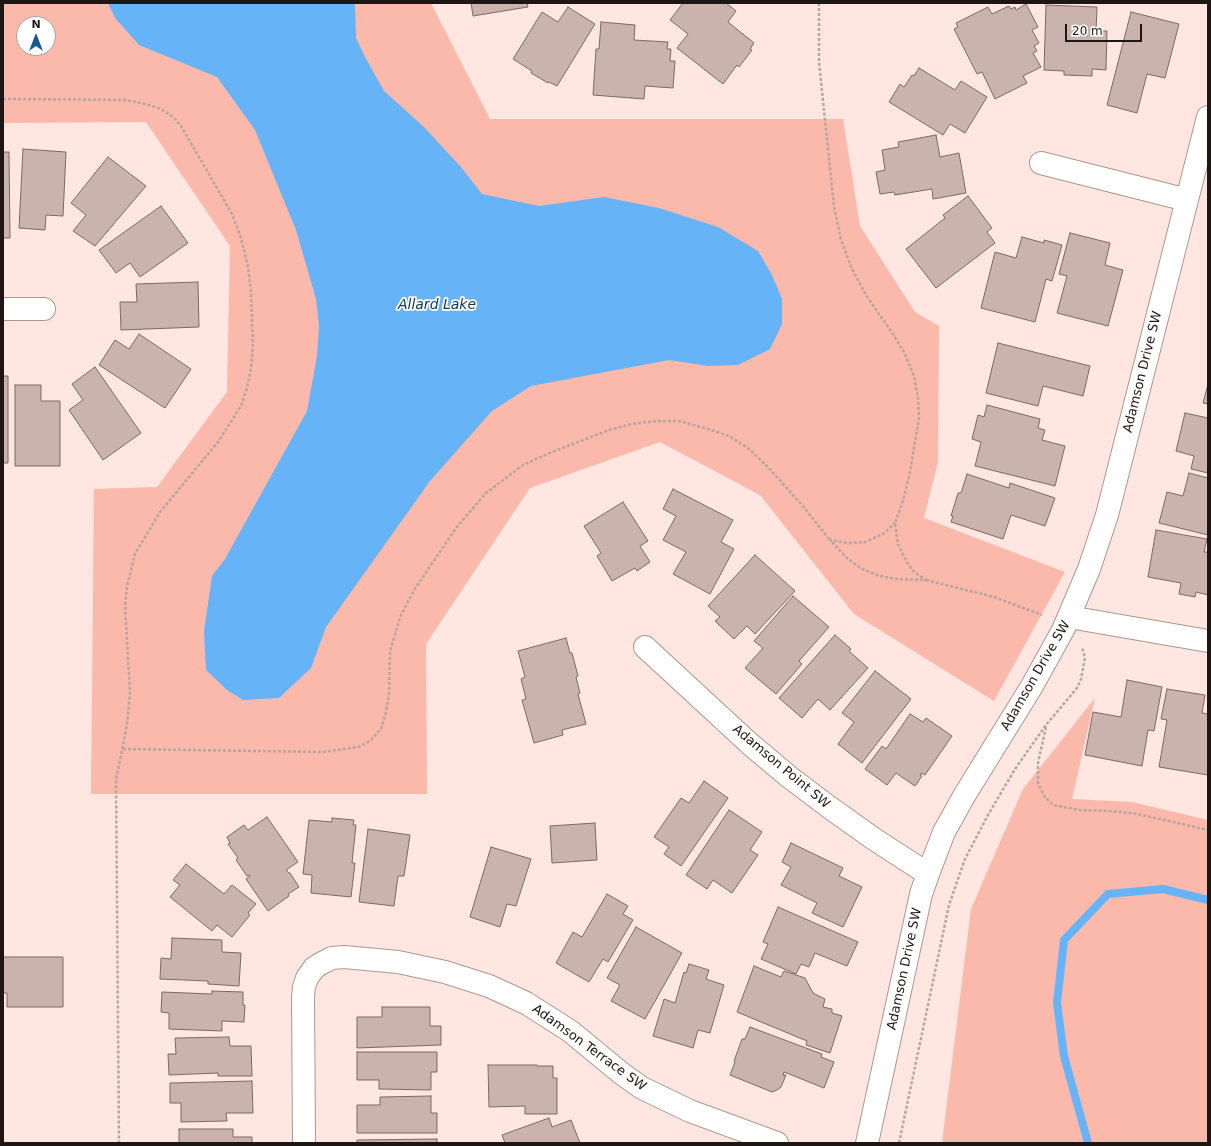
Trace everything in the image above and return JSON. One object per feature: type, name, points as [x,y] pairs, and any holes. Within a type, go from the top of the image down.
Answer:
[{"type":"street","name":"Adamson Drive SW","points":[[867,1143],[921,894],[944,832],[964,796],[1032,686],[1070,617],[1089,569],[1107,515],[1208,117]]},
{"type":"street","points":[[1040,163],[1187,200]]},
{"type":"street","points":[[3,309],[44,309]]},
{"type":"street","points":[[1070,617],[1208,641]]},
{"type":"street","name":"Adamson Point SW","points":[[645,647],[750,744],[788,776],[867,835],[928,874]]},
{"type":"street","name":"Adamson Terrace SW","points":[[304,1143],[304,987],[307,978],[314,968],[332,958],[398,962],[445,972],[489,986],[526,1002],[570,1031],[621,1073],[642,1088],[664,1100],[690,1112],[777,1143]]},
{"type":"path","points":[[819,3],[819,62],[834,207],[841,240],[852,269],[866,295],[904,352],[914,376],[918,398],[918,418],[910,472],[903,501],[895,523],[883,534],[865,542],[849,543],[830,540]]},
{"type":"path","points":[[3,99],[125,100],[146,104],[161,109],[172,116],[181,126],[232,214],[241,238],[248,267],[251,292],[253,344],[248,388],[241,406],[218,442],[160,512],[135,554],[127,586],[125,606],[130,692],[127,726],[116,780],[120,1143]]},
{"type":"path","points":[[123,750],[323,752],[358,747],[370,741],[381,729],[386,712],[389,693],[390,651],[401,615],[414,590],[456,528],[486,493],[523,465],[609,430],[632,424],[657,421],[679,421],[729,436],[748,448],[802,505],[830,540],[847,558],[866,571],[896,579],[926,580],[994,597],[1047,617]]},
{"type":"path","points":[[895,523],[898,544],[906,561],[913,571],[926,580]]},
{"type":"path","points":[[899,1143],[949,905],[965,859],[988,815],[1015,769],[1046,725],[1077,688],[1081,679],[1085,658],[1081,645]]},
{"type":"path","points":[[1046,725],[1038,763],[1038,783],[1044,796],[1053,805],[1079,810],[1138,814],[1208,830]]},
{"type":"shaded area","points":[[3,3],[431,3],[490,119],[843,119],[860,226],[915,312],[939,326],[938,462],[924,518],[1065,572],[994,701],[854,614],[760,495],[660,442],[530,488],[426,644],[427,794],[91,794],[94,489],[157,487],[227,392],[230,246],[146,122],[3,123]]},
{"type":"shaded area","points":[[1095,698],[1072,799],[1132,802],[1208,820],[1208,1143],[942,1143],[971,909],[1023,789]]},
{"type":"water","name":"Allard Lake","points":[[108,3],[355,3],[356,38],[384,91],[424,127],[461,167],[482,194],[539,206],[604,197],[659,208],[718,227],[758,251],[772,275],[782,299],[782,324],[770,349],[738,365],[708,366],[669,360],[531,386],[492,411],[430,481],[326,627],[311,668],[279,698],[243,700],[227,690],[206,670],[204,631],[212,576],[225,559],[307,411],[317,356],[319,326],[316,299],[296,230],[255,130],[217,77],[139,45],[115,18]]},
{"type":"building","points":[[471,3],[527,3],[528,7],[473,16]]},
{"type":"building","points":[[683,3],[726,3],[736,11],[728,22],[754,43],[750,49],[752,50],[739,67],[737,65],[723,84],[677,48],[688,34],[670,20]]},
{"type":"building","points":[[1026,4],[1038,27],[1032,30],[1039,43],[1034,46],[1037,51],[1033,53],[1041,67],[1023,76],[1027,83],[995,99],[982,72],[977,74],[954,29],[958,27],[956,23],[988,7],[992,14],[1009,6],[1011,9],[1015,7],[1016,10]]},
{"type":"building","points":[[1046,5],[1097,7],[1096,31],[1107,31],[1106,70],[1092,69],[1092,76],[1064,75],[1064,71],[1044,70]]},
{"type":"building","points":[[568,7],[595,24],[557,86],[549,82],[548,83],[531,73],[532,71],[513,59],[542,12],[558,22]]},
{"type":"building","points":[[1131,12],[1179,24],[1165,78],[1147,74],[1137,113],[1107,105]]},
{"type":"building","points":[[601,22],[635,25],[634,40],[668,42],[667,49],[671,49],[670,61],[675,61],[673,88],[645,86],[644,99],[593,95],[596,49],[599,49]]},
{"type":"building","points":[[919,68],[955,90],[961,81],[987,97],[965,133],[950,124],[943,135],[889,102],[900,84],[904,87]]},
{"type":"building","points":[[936,135],[940,157],[959,153],[966,193],[933,199],[932,189],[895,195],[894,192],[880,194],[876,172],[885,170],[882,150],[899,147],[898,142]]},
{"type":"building","points":[[23,149],[66,152],[63,216],[46,215],[45,230],[19,228]]},
{"type":"building","points":[[3,152],[9,152],[10,238],[3,238]]},
{"type":"building","points":[[108,157],[146,186],[95,246],[73,231],[86,215],[71,203]]},
{"type":"building","points":[[968,196],[992,228],[987,232],[995,243],[936,288],[906,249],[945,218],[943,215]]},
{"type":"building","points":[[161,206],[188,243],[140,277],[130,263],[116,273],[99,250]]},
{"type":"building","points":[[1070,233],[1110,243],[1105,265],[1123,270],[1108,326],[1057,313],[1067,276],[1059,274]]},
{"type":"building","points":[[1022,237],[1044,243],[1044,240],[1062,245],[1052,281],[1046,279],[1035,322],[981,308],[995,252],[1016,258]]},
{"type":"building","points":[[198,282],[199,327],[121,330],[120,302],[137,302],[136,284]]},
{"type":"building","points":[[139,334],[191,369],[165,408],[99,365],[115,340],[129,349]]},
{"type":"building","points":[[998,343],[1090,366],[1083,396],[1043,386],[1038,406],[986,393]]},
{"type":"building","points":[[95,367],[141,433],[103,460],[69,410],[83,400],[72,384]]},
{"type":"building","points":[[3,376],[8,376],[8,463],[3,463]]},
{"type":"building","points":[[1208,384],[1208,404],[1203,403]]},
{"type":"building","points":[[15,385],[41,385],[41,401],[60,401],[60,466],[15,466]]},
{"type":"building","points":[[987,405],[1040,419],[1038,428],[1045,430],[1042,440],[1065,446],[1055,486],[975,466],[981,442],[972,439],[978,415],[984,417]]},
{"type":"building","points":[[1185,413],[1208,418],[1208,473],[1191,469],[1194,456],[1176,451]]},
{"type":"building","points":[[1189,473],[1208,478],[1208,535],[1159,523],[1167,492],[1183,496]]},
{"type":"building","points":[[967,474],[1009,488],[1010,483],[1055,498],[1045,526],[1011,515],[1003,539],[951,522],[953,516],[951,516],[958,493],[961,493]]},
{"type":"building","points":[[673,489],[733,520],[721,542],[734,549],[710,594],[673,574],[686,552],[663,540],[676,516],[663,509]]},
{"type":"building","points":[[623,502],[648,541],[640,546],[650,562],[637,571],[635,568],[612,581],[597,556],[601,553],[584,526]]},
{"type":"building","points":[[1156,530],[1207,539],[1204,552],[1208,552],[1208,595],[1196,592],[1195,597],[1179,594],[1181,583],[1148,577]]},
{"type":"building","points":[[755,555],[795,591],[755,634],[747,626],[734,639],[715,621],[720,617],[708,606]]},
{"type":"building","points":[[793,596],[829,627],[799,661],[802,664],[776,694],[745,668],[763,648],[754,641]]},
{"type":"building","points":[[835,635],[851,649],[849,651],[868,668],[830,710],[818,699],[802,718],[779,698]]},
{"type":"building","points":[[566,638],[570,653],[572,653],[578,676],[576,677],[580,693],[578,694],[586,724],[562,730],[563,735],[534,743],[522,700],[526,699],[521,679],[525,677],[518,651]]},
{"type":"building","points":[[875,671],[911,699],[862,763],[838,744],[854,722],[842,713]]},
{"type":"building","points":[[1127,680],[1162,687],[1154,731],[1148,730],[1142,766],[1085,755],[1093,712],[1121,717]]},
{"type":"building","points":[[1167,689],[1205,695],[1202,713],[1208,714],[1208,775],[1159,767],[1167,720],[1161,719]]},
{"type":"building","points":[[910,714],[923,722],[926,718],[952,736],[925,775],[921,773],[920,775],[922,776],[915,786],[896,773],[887,785],[865,769],[882,746],[886,749]]},
{"type":"building","points":[[704,781],[728,798],[681,866],[664,854],[669,847],[654,837],[681,798],[689,803]]},
{"type":"building","points":[[729,810],[762,832],[750,850],[758,855],[732,893],[713,880],[707,889],[686,875]]},
{"type":"building","points":[[267,817],[298,862],[286,870],[290,873],[299,887],[268,911],[246,879],[250,876],[247,876],[236,860],[238,858],[228,844],[230,843],[227,837],[244,825],[248,830]]},
{"type":"building","points":[[332,818],[354,820],[353,825],[356,825],[352,863],[355,863],[351,897],[311,893],[312,875],[303,874],[309,820],[332,822]]},
{"type":"building","points":[[595,823],[597,860],[552,863],[550,826]]},
{"type":"building","points":[[368,829],[410,835],[404,876],[398,876],[394,906],[359,902]]},
{"type":"building","points":[[791,843],[843,868],[839,876],[862,887],[843,927],[812,913],[817,903],[781,885],[791,867],[782,862]]},
{"type":"building","points":[[491,847],[531,859],[516,906],[507,904],[500,927],[470,917]]},
{"type":"building","points":[[186,864],[224,894],[232,885],[256,904],[248,913],[250,915],[232,937],[217,925],[212,931],[170,897],[180,885],[173,880]]},
{"type":"building","points":[[607,894],[628,906],[623,914],[633,920],[608,962],[603,959],[589,982],[556,963],[573,932],[582,937]]},
{"type":"building","points":[[778,907],[858,942],[847,966],[815,953],[809,967],[801,964],[796,974],[761,959],[768,944],[763,942]]},
{"type":"building","points":[[636,927],[682,953],[645,1019],[611,1001],[620,985],[607,978]]},
{"type":"building","points":[[172,938],[222,940],[222,952],[241,953],[239,986],[208,984],[208,981],[160,979],[161,958],[171,959]]},
{"type":"building","points":[[3,957],[63,957],[63,1007],[7,1007],[7,993],[3,993]]},
{"type":"building","points":[[689,964],[709,970],[706,979],[724,985],[710,1033],[698,1030],[693,1048],[653,1036],[664,999],[675,1003],[684,972],[686,973]]},
{"type":"building","points":[[754,966],[781,977],[784,971],[805,978],[813,993],[825,999],[823,1007],[832,1009],[832,1013],[842,1016],[830,1053],[806,1045],[807,1041],[737,1012]]},
{"type":"building","points":[[212,991],[243,992],[243,1005],[245,1005],[244,1022],[222,1021],[222,1031],[169,1029],[169,1013],[161,1012],[162,992],[212,994]]},
{"type":"building","points":[[382,1007],[430,1007],[430,1026],[441,1026],[441,1045],[357,1048],[357,1017],[382,1017]]},
{"type":"building","points":[[750,1027],[822,1054],[821,1057],[834,1062],[824,1088],[784,1072],[783,1075],[786,1075],[781,1087],[772,1092],[730,1075],[742,1039],[745,1039]]},
{"type":"building","points":[[229,1037],[230,1046],[251,1046],[252,1076],[218,1076],[218,1073],[169,1075],[168,1054],[176,1054],[175,1038]]},
{"type":"building","points":[[357,1052],[437,1052],[437,1072],[431,1072],[431,1090],[379,1089],[379,1080],[357,1080]]},
{"type":"building","points":[[488,1065],[553,1066],[553,1078],[557,1078],[557,1114],[525,1114],[525,1106],[489,1107]]},
{"type":"building","points":[[252,1081],[253,1113],[226,1113],[227,1121],[181,1122],[181,1103],[170,1103],[170,1083]]},
{"type":"building","points":[[431,1096],[431,1113],[437,1113],[437,1133],[357,1133],[357,1105],[380,1105],[380,1097]]},
{"type":"building","points":[[549,1118],[552,1127],[571,1120],[580,1143],[505,1143],[502,1135]]},
{"type":"building","points":[[179,1129],[233,1129],[233,1137],[252,1137],[252,1143],[179,1143]]},
{"type":"building","points":[[437,1139],[437,1143],[357,1143],[357,1140]]},
{"type":"waterway","points":[[1088,1143],[1064,1056],[1057,1003],[1064,940],[1108,894],[1163,889],[1208,900]]}]
